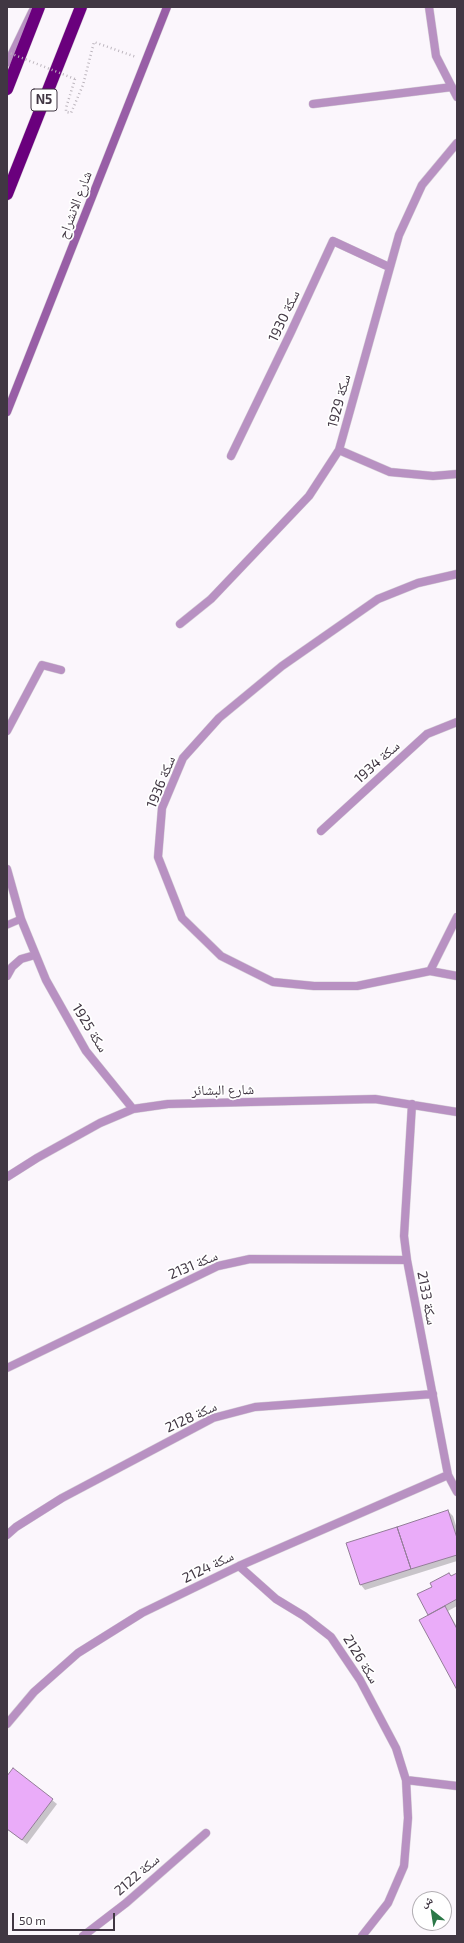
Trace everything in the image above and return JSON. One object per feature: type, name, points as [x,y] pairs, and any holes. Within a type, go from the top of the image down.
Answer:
[{"type":"highway","points":[[7,89],[39,7]]},
{"type":"highway","name":"N5","points":[[7,194],[81,7]]},
{"type":"street","name":"شارع الانشراح","points":[[7,412],[167,7]]},
{"type":"street","points":[[429,7],[436,56],[457,97]]},
{"type":"street","points":[[313,104],[452,87]]},
{"type":"street","name":"سكة 1929","points":[[180,624],[211,599],[309,496],[339,450],[399,235],[422,185],[457,143]]},
{"type":"street","name":"سكة 1930","points":[[231,456],[333,241],[389,267]]},
{"type":"street","points":[[339,450],[390,472],[433,476],[457,474]]},
{"type":"street","name":"سكة 1936","points":[[457,574],[418,583],[378,599],[282,666],[219,718],[183,758],[162,808],[158,857],[182,918],[221,956],[273,982],[314,986],[357,986],[430,971],[457,976]]},
{"type":"street","points":[[7,731],[42,665],[61,670]]},
{"type":"street","name":"سكة 1934","points":[[321,831],[427,734],[457,722]]},
{"type":"street","name":"سكة 1925","points":[[7,869],[21,919],[46,980],[86,1051],[132,1109]]},
{"type":"street","points":[[430,971],[457,917]]},
{"type":"street","points":[[7,976],[12,967],[21,959],[35,955]]},
{"type":"street","name":"شارع البشائر","points":[[7,1177],[37,1158],[100,1123],[132,1109],[168,1104],[375,1099],[457,1112]]},
{"type":"street","name":"سكة 2133","points":[[412,1104],[404,1236],[407,1260],[448,1475],[457,1492]]},
{"type":"street","name":"سكة 2131","points":[[7,1368],[218,1266],[250,1259],[407,1260]]},
{"type":"street","name":"سكة 2128","points":[[7,1535],[16,1527],[62,1498],[213,1418],[255,1407],[433,1394]]},
{"type":"street","name":"سكة 2124","points":[[7,1724],[34,1692],[78,1653],[142,1613],[239,1566],[448,1475]]},
{"type":"street","name":"سكة 2126","points":[[239,1566],[276,1599],[304,1616],[331,1637],[360,1680],[392,1741],[406,1780],[408,1818],[404,1866],[388,1903],[362,1936]]},
{"type":"street","points":[[406,1780],[457,1786]]},
{"type":"street","name":"سكة 2122","points":[[83,1936],[126,1903],[206,1833]]},
{"type":"lane","points":[[7,64],[34,7]]},
{"type":"lane","points":[[7,924],[21,919]]},
{"type":"path","points":[[7,52],[75,79],[66,108],[66,112],[71,113],[82,85],[94,42],[146,61]]},
{"type":"building","points":[[448,1510],[457,1538],[457,1555],[411,1569],[397,1527]]},
{"type":"building","points":[[397,1527],[411,1569],[360,1585],[346,1543]]},
{"type":"building","points":[[449,1573],[451,1576],[457,1573],[457,1599],[428,1615],[417,1594],[432,1587],[430,1583]]},
{"type":"building","points":[[445,1606],[457,1629],[457,1690],[419,1620]]},
{"type":"building","points":[[13,1768],[53,1799],[22,1840],[7,1829],[7,1776]]}]
